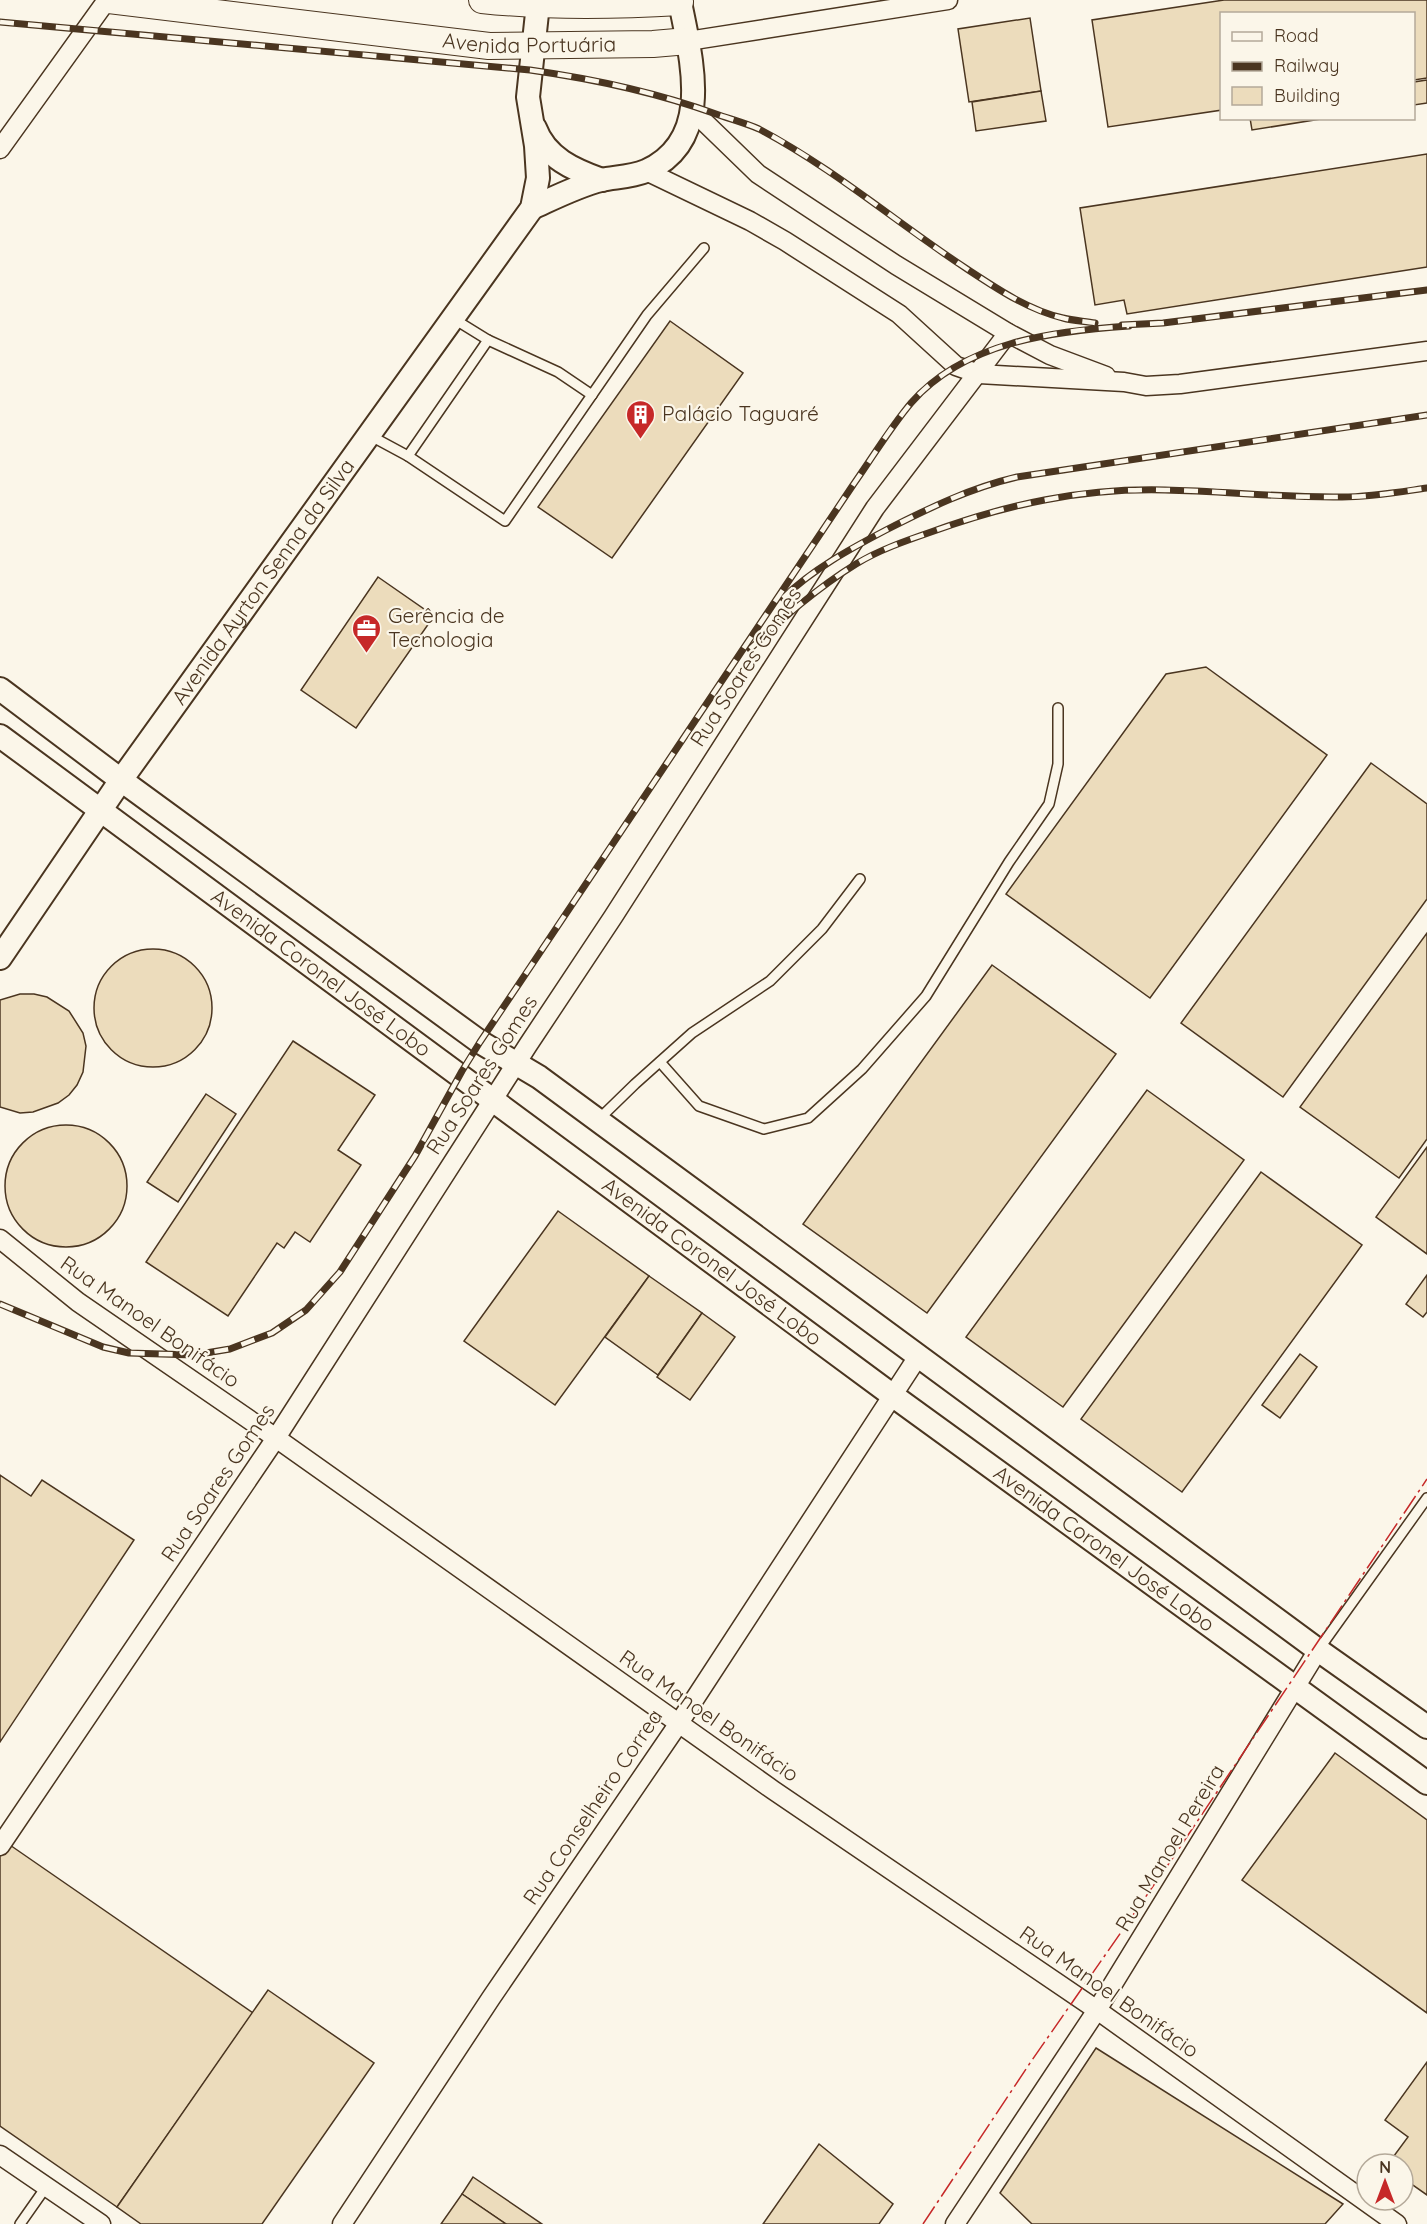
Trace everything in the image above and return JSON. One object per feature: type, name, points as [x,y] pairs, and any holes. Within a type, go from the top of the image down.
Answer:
[{"type":"main road","name":"Avenida Portuária","points":[[108,0],[489,46],[653,44],[688,41]]},
{"type":"main road","name":"Avenida Portuária","points":[[482,0],[538,4],[683,1]]},
{"type":"street","points":[[0,149],[108,0]]},
{"type":"street","name":"Avenida Portuária","points":[[688,41],[948,0]]},
{"type":"street","points":[[532,208],[602,180],[632,176],[646,171],[660,163],[673,151],[683,137],[693,111],[693,81],[683,1]]},
{"type":"street","name":"Avenida Ayrton Senna da Silva","points":[[0,958],[121,780],[532,208],[538,178],[536,146],[528,97],[538,4]]},
{"type":"street","points":[[693,111],[758,174],[783,192],[1008,333],[1050,355],[1124,382]]},
{"type":"street","points":[[530,115],[547,148],[558,159],[571,168],[602,180]]},
{"type":"street","points":[[646,171],[750,221],[785,242],[899,314],[956,366],[979,374],[1124,382],[1146,386],[1179,384],[1427,351]]},
{"type":"street","name":"Rua Soares Gomes","points":[[0,1846],[276,1438],[875,508],[1008,333]]},
{"type":"street","name":"Avenida Coronel José Lobo","points":[[0,689],[480,1042],[539,1077],[1318,1650],[1427,1727]]},
{"type":"street","name":"Avenida Coronel José Lobo","points":[[0,736],[892,1395],[1427,1783]]},
{"type":"street","name":"Rua Manoel Bonifácio","points":[[0,1239],[78,1302],[276,1438],[773,1790],[1097,2010],[1397,2224]]},
{"type":"street","name":"Rua Conselheiro Correa","points":[[342,2224],[497,1989],[679,1723],[919,1355]]},
{"type":"street","name":"Rua Manoel Pereira","points":[[955,2224],[1097,2010],[1318,1650]]},
{"type":"street","points":[[0,2155],[101,2224]]},
{"type":"lane","points":[[369,435],[408,456],[505,521],[647,315],[704,248]]},
{"type":"lane","points":[[452,318],[488,340],[558,372],[592,395]]},
{"type":"lane","points":[[408,456],[488,340]]},
{"type":"lane","points":[[660,1062],[699,1106],[764,1129],[808,1118],[862,1069],[926,996],[1009,862],[1049,804],[1058,764],[1058,708]]},
{"type":"lane","points":[[598,1120],[692,1033],[771,981],[822,929],[860,879]]},
{"type":"lane","name":"Rua Manoel Pereira","points":[[1318,1650],[1427,1498]]},
{"type":"lane","points":[[20,2224],[46,2187]]},
{"type":"building","points":[[1224,0],[1427,0],[1427,78],[1415,80],[1415,12],[1220,12],[1220,110],[1108,127],[1092,20]]},
{"type":"building","points":[[1030,18],[1041,91],[969,102],[958,29]]},
{"type":"building","points":[[1427,80],[1427,103],[1415,105],[1415,82]]},
{"type":"building","points":[[1041,91],[1046,121],[976,131],[972,102]]},
{"type":"building","points":[[1250,120],[1314,120],[1252,130]]},
{"type":"building","points":[[1427,154],[1427,267],[1127,314],[1124,300],[1095,305],[1080,208]]},
{"type":"building","name":"Palácio Taguaré","points":[[670,321],[743,373],[612,558],[538,507]]},
{"type":"building","name":"Gerência de Tecnologia","points":[[378,577],[434,616],[356,728],[301,690]]},
{"type":"building","points":[[1206,667],[1327,755],[1150,998],[1006,894],[1166,674]]},
{"type":"building","points":[[1371,763],[1427,804],[1427,899],[1283,1097],[1181,1023]]},
{"type":"building","points":[[1427,933],[1427,1139],[1399,1178],[1300,1107]]},
{"type":"building","points":[[153,949],[176,953],[195,966],[208,985],[212,1008],[208,1031],[195,1050],[176,1063],[153,1067],[130,1063],[111,1050],[98,1031],[94,1008],[98,985],[111,966],[130,953]]},
{"type":"building","points":[[992,965],[1116,1054],[927,1313],[803,1224]]},
{"type":"building","points":[[20,994],[47,997],[69,1011],[83,1033],[86,1046],[83,1072],[69,1095],[58,1103],[33,1112],[20,1113],[0,1107],[0,1000]]},
{"type":"building","points":[[293,1041],[375,1095],[338,1150],[361,1165],[310,1242],[295,1232],[284,1248],[277,1243],[228,1316],[146,1262]]},
{"type":"building","points":[[1147,1090],[1244,1160],[1063,1407],[966,1337]]},
{"type":"building","points":[[206,1094],[236,1114],[178,1202],[147,1182]]},
{"type":"building","points":[[66,1125],[89,1130],[100,1135],[109,1143],[117,1152],[122,1163],[127,1186],[122,1209],[117,1220],[109,1229],[100,1237],[89,1242],[66,1247],[43,1242],[32,1237],[23,1229],[15,1220],[10,1209],[5,1186],[10,1163],[15,1152],[23,1143],[32,1135],[43,1130]]},
{"type":"building","points":[[1427,1147],[1427,1254],[1376,1217]]},
{"type":"building","points":[[1261,1172],[1362,1245],[1182,1492],[1081,1419]]},
{"type":"building","points":[[558,1211],[649,1276],[555,1405],[464,1341]]},
{"type":"building","points":[[1427,1275],[1427,1312],[1423,1317],[1406,1304]]},
{"type":"building","points":[[649,1276],[702,1313],[658,1375],[605,1337]]},
{"type":"building","points":[[702,1313],[735,1337],[690,1400],[657,1377]]},
{"type":"building","points":[[1300,1354],[1317,1367],[1280,1418],[1262,1405]]},
{"type":"building","points":[[0,1475],[31,1496],[42,1480],[134,1540],[0,1742]]},
{"type":"building","points":[[1335,1753],[1427,1820],[1427,2013],[1242,1880]]},
{"type":"building","points":[[7,1843],[253,2013],[117,2207],[0,2126],[0,1854]]},
{"type":"building","points":[[268,1990],[374,2063],[262,2224],[141,2224],[117,2207]]},
{"type":"building","points":[[1096,2048],[1343,2204],[1325,2224],[1032,2224],[1000,2193]]},
{"type":"building","points":[[1427,2062],[1427,2195],[1415,2186],[1415,2152],[1397,2152],[1408,2137],[1385,2120]]},
{"type":"building","points":[[819,2144],[893,2204],[879,2224],[763,2224]]},
{"type":"building","points":[[473,2177],[542,2224],[506,2224],[462,2194]]},
{"type":"building","points":[[462,2194],[506,2224],[441,2224]]},
{"type":"railway","points":[[0,22],[530,70],[601,82],[647,93],[759,129],[813,161],[989,284],[1013,298],[1050,314],[1095,323]]},
{"type":"railway","points":[[1122,325],[1163,323],[1427,290]]},
{"type":"railway","points":[[0,1304],[103,1347],[129,1353],[194,1355],[230,1349],[272,1333],[306,1310],[340,1272],[415,1156],[480,1042],[888,433],[911,403],[932,382],[983,353],[1041,336],[1129,326]]},
{"type":"railway","points":[[783,598],[819,569],[872,537],[950,499],[1017,477],[1427,415]]},
{"type":"railway","points":[[750,649],[814,593],[865,559],[921,535],[1017,506],[1075,495],[1134,490],[1342,497],[1427,488]]},
{"type":"power","points":[[923,2224],[1427,1479]]},
{"type":"place","name":"Palácio Taguaré","points":[[641,440]]},
{"type":"place","name":"Gerência de Tecnologia","points":[[367,654]]}]
